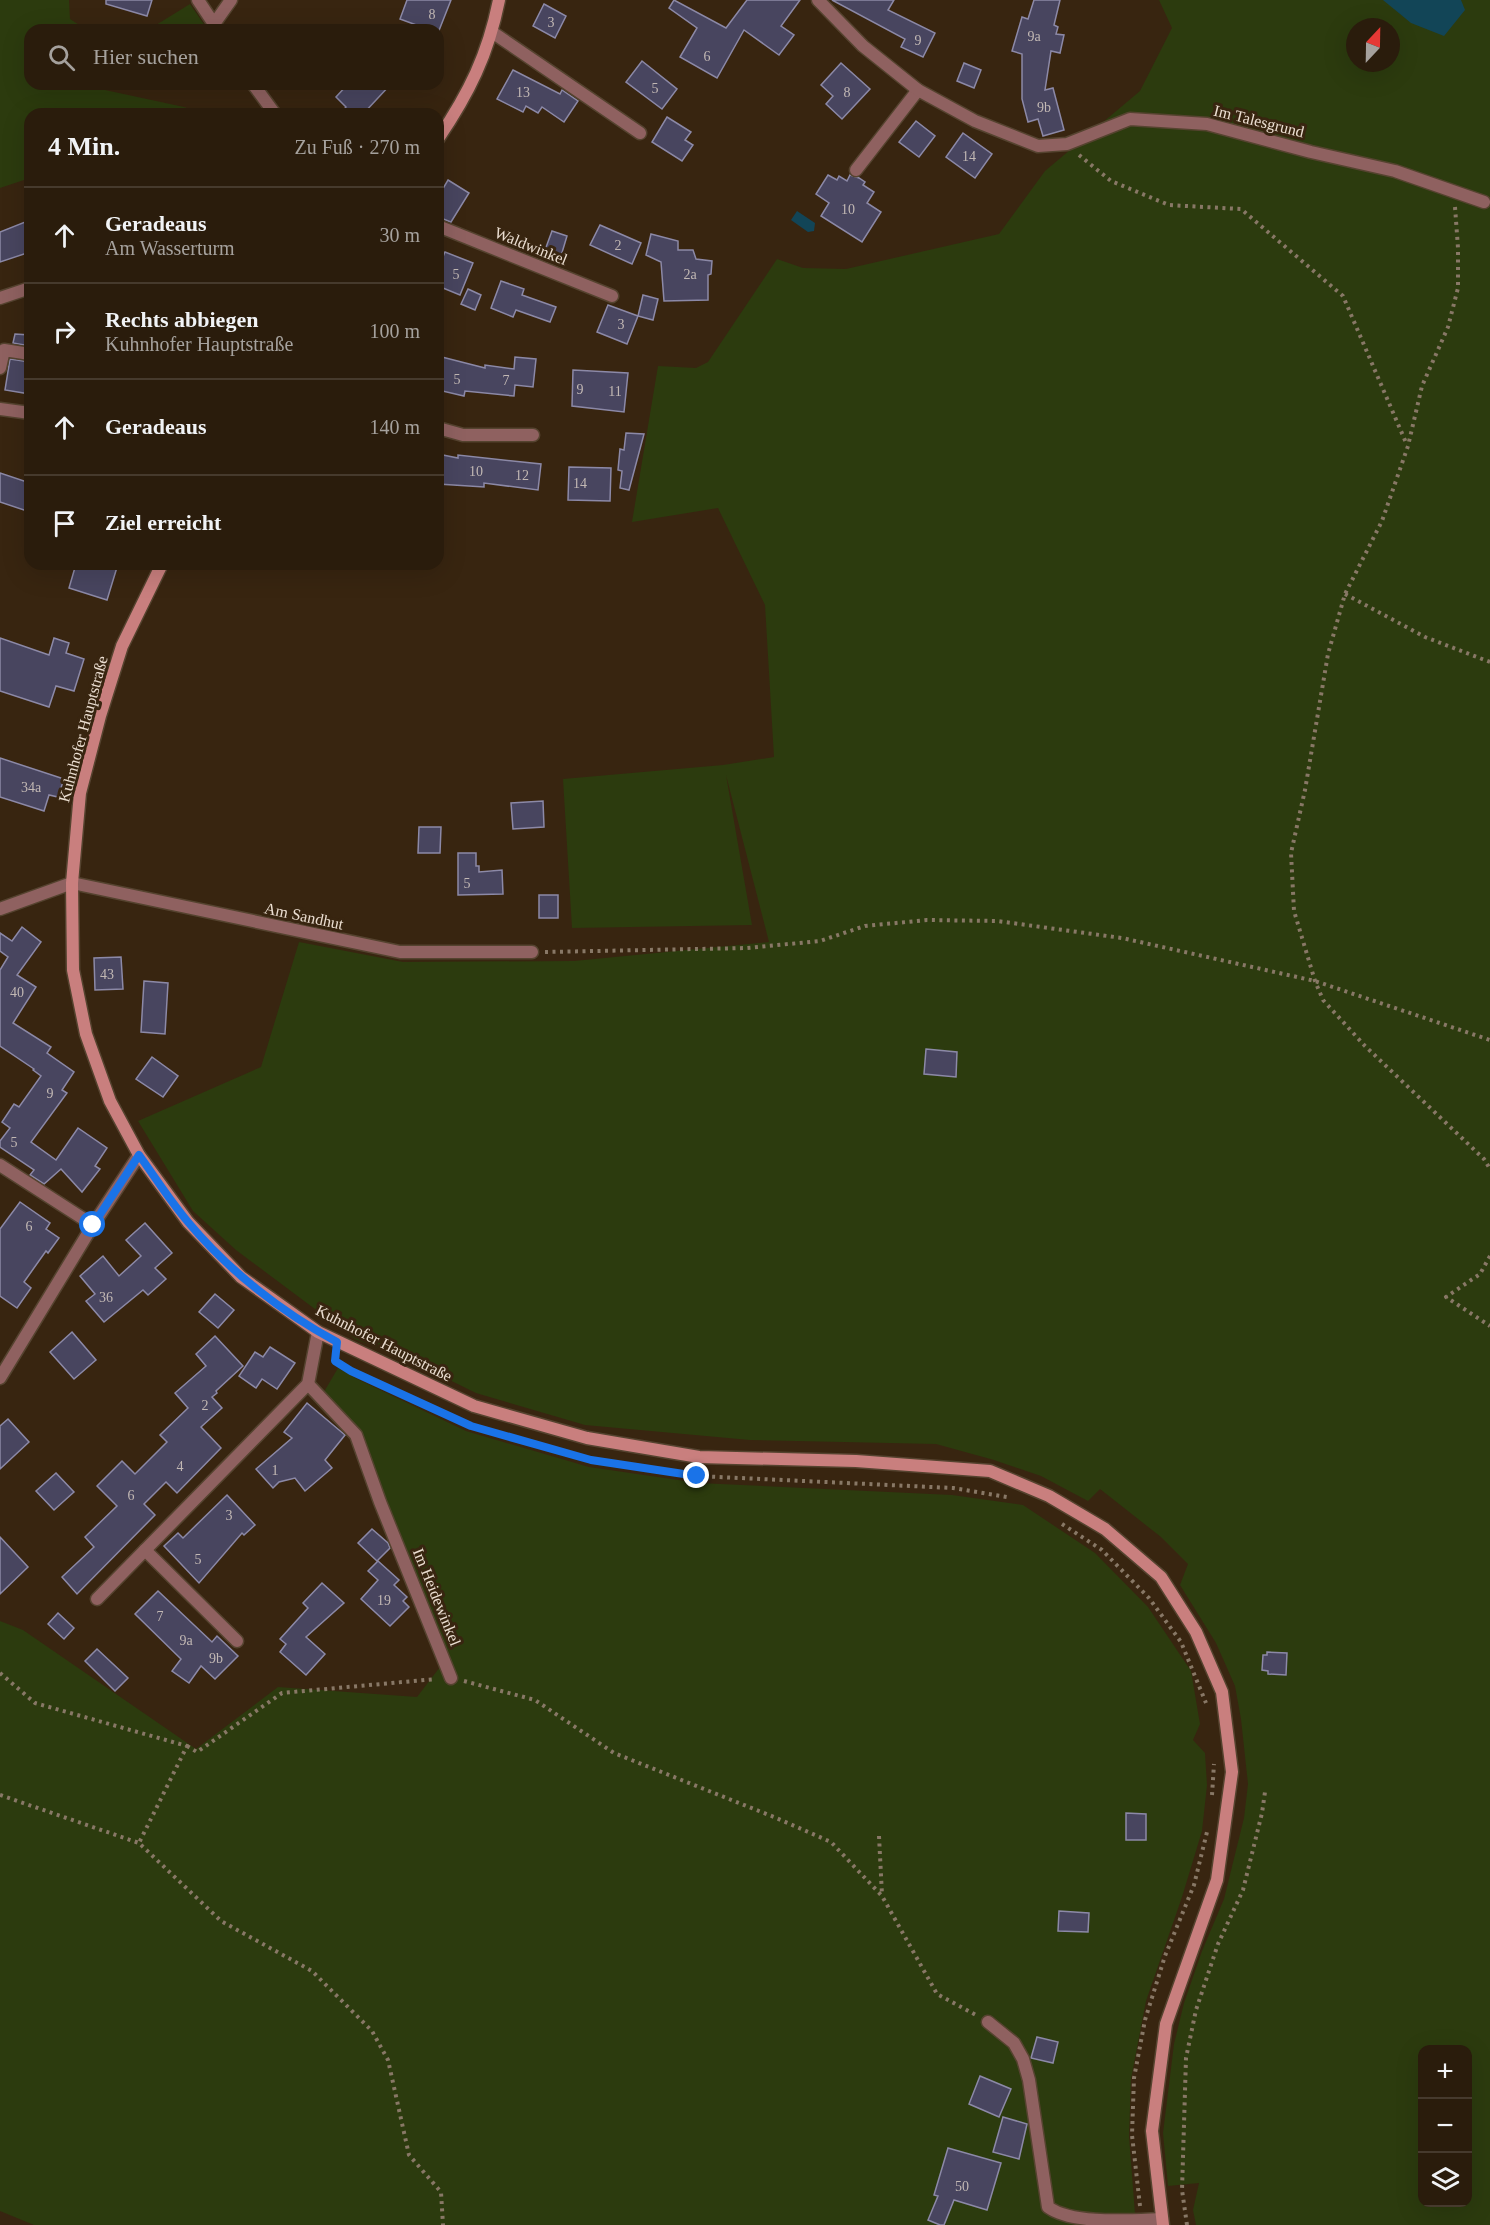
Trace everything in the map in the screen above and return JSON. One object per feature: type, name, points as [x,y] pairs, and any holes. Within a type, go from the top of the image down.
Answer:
[{"type":"street","points":[[198,0],[214,24]]},
{"type":"street","points":[[218,24],[231,0]]},
{"type":"street","points":[[444,129],[473,82],[492,32],[499,0]]},
{"type":"street","name":"Im Talesgrund","points":[[818,0],[863,46],[918,90],[975,122],[1038,146],[1067,144],[1130,119],[1208,124],[1395,171],[1487,202]]},
{"type":"street","points":[[492,32],[640,133]]},
{"type":"street","points":[[257,90],[271,108]]},
{"type":"street","points":[[855,170],[918,90]]},
{"type":"street","name":"Waldwinkel","points":[[444,228],[612,296]]},
{"type":"street","points":[[0,298],[24,290]]},
{"type":"street","points":[[0,368],[4,350],[24,353]]},
{"type":"street","points":[[0,409],[24,412]]},
{"type":"street","points":[[444,430],[463,435],[533,435]]},
{"type":"street","name":"Kuhnhofer Hauptstraße","points":[[159,570],[123,646],[100,716],[80,793],[72,883],[73,970],[86,1034],[110,1101],[139,1155],[188,1222],[241,1277],[318,1332],[474,1406],[587,1438],[699,1456],[856,1461],[990,1471],[1049,1496],[1105,1529],[1161,1577],[1196,1632],[1222,1692],[1232,1772],[1217,1880],[1166,2024],[1152,2131],[1163,2222]]},
{"type":"street","points":[[0,909],[72,883]]},
{"type":"street","name":"Am Sandhut","points":[[72,883],[400,952],[532,952]]},
{"type":"street","points":[[0,1378],[93,1225],[139,1155]]},
{"type":"street","points":[[0,1166],[93,1225]]},
{"type":"street","points":[[97,1599],[308,1384],[318,1332]]},
{"type":"street","name":"Im Heidewinkel","points":[[308,1384],[356,1436],[451,1678]]},
{"type":"street","points":[[145,1550],[237,1641]]},
{"type":"street","points":[[988,2022],[1014,2043],[1023,2059],[1029,2080],[1048,2207],[1060,2215],[1163,2222]]},
{"type":"path","points":[[1067,144],[1111,182],[1169,205],[1240,209],[1343,296],[1408,446]]},
{"type":"path","points":[[1453,192],[1458,248],[1458,288],[1448,327],[1422,386],[1408,446],[1382,521],[1345,594],[1328,654],[1305,790],[1291,853],[1294,911],[1323,1000],[1365,1046],[1484,1159],[1490,1169]]},
{"type":"path","points":[[1345,594],[1425,637],[1490,662]]},
{"type":"path","points":[[532,952],[747,948],[820,941],[865,926],[927,920],[997,921],[1122,938],[1315,981],[1490,1040]]},
{"type":"path","points":[[1490,1256],[1480,1274],[1446,1297],[1490,1326]]},
{"type":"path","points":[[337,1342],[335,1361],[351,1371],[471,1426],[591,1460],[697,1476],[953,1488],[1003,1495],[1012,1499]]},
{"type":"path","points":[[1057,1520],[1102,1550],[1149,1598],[1181,1642],[1208,1709]]},
{"type":"path","points":[[0,1673],[35,1703],[187,1746],[197,1752],[282,1693],[451,1678],[535,1700],[614,1754],[831,1842],[882,1896],[937,1994],[988,2022]]},
{"type":"path","points":[[139,1843],[187,1746]]},
{"type":"path","points":[[1211,1798],[1215,1755]]},
{"type":"path","points":[[1187,2225],[1182,2190],[1186,2058],[1196,2010],[1218,1944],[1243,1890],[1265,1792]]},
{"type":"path","points":[[0,1795],[139,1843],[222,1922],[312,1971],[372,2031],[387,2060],[409,2155],[441,2192],[443,2225]]},
{"type":"path","points":[[1141,2219],[1132,2135],[1134,2078],[1145,2020],[1165,1956],[1194,1884],[1207,1830]]},
{"type":"path","points":[[879,1836],[882,1896]]},
{"type":"green space","points":[[0,0],[69,0],[70,19],[78,24],[24,24],[24,90],[105,90],[187,108],[24,108],[24,180],[0,188]]},
{"type":"green space","points":[[1159,0],[1490,0],[1490,2225],[1196,2225],[1193,2210],[1199,2183],[1168,2186],[1163,2133],[1174,2044],[1184,2003],[1202,1951],[1224,1899],[1244,1818],[1248,1784],[1235,1686],[1216,1643],[1180,1585],[1188,1564],[1161,1537],[1100,1489],[1088,1501],[1041,1476],[936,1444],[750,1440],[585,1425],[476,1393],[409,1360],[355,1339],[236,1250],[193,1211],[138,1121],[261,1067],[299,942],[403,962],[574,961],[769,942],[726,775],[752,925],[572,928],[563,779],[723,765],[774,757],[765,605],[718,508],[632,522],[658,366],[696,368],[708,362],[777,259],[803,268],[846,269],[999,234],[1045,171],[1140,91],[1172,28]]},
{"type":"green space","points":[[190,4],[204,24],[158,24]]},
{"type":"green space","points":[[338,1368],[466,1431],[589,1467],[699,1483],[952,1495],[1023,1505],[1095,1553],[1148,1607],[1191,1671],[1200,1724],[1193,1740],[1205,1753],[1207,1785],[1202,1831],[1146,2001],[1131,2079],[1129,2136],[1135,2214],[1138,2225],[34,2225],[0,2211],[0,1621],[23,1630],[196,1749],[278,1687],[417,1697],[440,1667],[361,1432],[321,1397]]},
{"type":"water","points":[[1383,0],[1461,0],[1465,10],[1444,36],[1411,23]]},
{"type":"water","points":[[797,211],[815,223],[814,231],[808,232],[791,220]]},
{"type":"building","points":[[106,0],[152,0],[147,16],[106,4]]},
{"type":"building","points":[[407,0],[451,0],[442,24],[414,24],[400,19]]},
{"type":"building","points":[[674,0],[726,28],[747,0],[800,0],[781,26],[794,35],[779,55],[744,30],[717,78],[680,57],[697,28],[669,8]]},
{"type":"building","points":[[832,0],[894,0],[888,10],[935,33],[923,57],[901,47],[905,39]]},
{"type":"building","points":[[1034,0],[1060,0],[1054,25],[1058,27],[1056,34],[1064,35],[1060,53],[1051,51],[1045,90],[1053,88],[1064,130],[1043,136],[1038,119],[1028,122],[1022,99],[1022,54],[1012,51],[1022,17],[1028,19]]},
{"type":"building","points":[[544,4],[566,16],[555,38],[533,26]]},
{"type":"building","points":[[642,61],[677,89],[662,109],[626,82]]},
{"type":"building","points":[[841,63],[870,89],[842,119],[826,104],[833,96],[821,85]]},
{"type":"building","points":[[964,63],[981,70],[974,88],[957,81]]},
{"type":"building","points":[[513,70],[560,94],[562,90],[578,101],[564,122],[542,107],[538,113],[526,106],[523,112],[497,99]]},
{"type":"building","points":[[342,90],[385,90],[369,108],[345,108],[336,97]]},
{"type":"building","points":[[667,117],[691,132],[685,140],[693,145],[682,161],[652,142]]},
{"type":"building","points":[[916,121],[935,136],[919,157],[899,142]]},
{"type":"building","points":[[963,133],[992,154],[975,178],[946,157]]},
{"type":"building","points":[[828,175],[837,180],[839,176],[847,181],[850,175],[859,178],[865,182],[863,185],[874,192],[867,203],[881,212],[862,242],[821,216],[829,203],[816,194]]},
{"type":"building","points":[[448,180],[469,193],[451,222],[444,219],[444,187]]},
{"type":"building","points":[[24,222],[24,254],[0,262],[0,232]]},
{"type":"building","points":[[600,225],[641,243],[632,264],[590,245]]},
{"type":"building","points":[[552,231],[567,236],[561,256],[545,250]]},
{"type":"building","points":[[651,234],[678,241],[678,250],[693,250],[696,259],[712,261],[711,274],[708,275],[708,300],[664,301],[661,262],[646,255]]},
{"type":"building","points":[[445,252],[473,263],[460,295],[444,288]]},
{"type":"building","points":[[501,281],[524,289],[522,295],[556,307],[550,322],[516,310],[513,317],[491,308]]},
{"type":"building","points":[[468,289],[481,295],[475,310],[461,304]]},
{"type":"building","points":[[643,295],[658,299],[653,320],[638,316]]},
{"type":"building","points":[[608,305],[638,316],[627,344],[597,332]]},
{"type":"building","points":[[15,334],[24,335],[24,345],[13,343]]},
{"type":"building","points":[[515,357],[536,359],[533,387],[515,385],[514,396],[465,391],[464,396],[444,391],[444,358],[485,368],[485,365],[514,369]]},
{"type":"building","points":[[10,359],[24,361],[24,393],[5,390]]},
{"type":"building","points":[[573,370],[628,373],[624,412],[572,406]]},
{"type":"building","points":[[626,433],[644,434],[629,490],[620,488],[622,471],[618,470],[620,449],[624,450]]},
{"type":"building","points":[[444,455],[541,464],[538,490],[484,483],[484,487],[444,484]]},
{"type":"building","points":[[569,467],[611,468],[610,501],[568,500]]},
{"type":"building","points":[[0,473],[24,481],[24,510],[0,502]]},
{"type":"building","points":[[74,570],[116,570],[107,600],[69,588]]},
{"type":"building","points":[[0,638],[49,655],[54,638],[69,643],[66,653],[84,659],[74,691],[56,686],[49,707],[0,691]]},
{"type":"building","points":[[0,758],[64,779],[58,797],[49,795],[44,811],[0,797]]},
{"type":"building","points":[[543,801],[544,827],[513,829],[511,803]]},
{"type":"building","points":[[419,827],[441,827],[440,853],[418,853]]},
{"type":"building","points":[[458,853],[476,853],[476,866],[479,866],[479,872],[502,870],[503,894],[458,895]]},
{"type":"building","points":[[539,895],[558,895],[558,918],[539,918]]},
{"type":"building","points":[[22,927],[41,942],[17,975],[36,987],[13,1023],[51,1047],[47,1053],[74,1072],[62,1090],[67,1093],[31,1142],[56,1160],[78,1128],[107,1148],[95,1166],[100,1169],[82,1192],[61,1169],[44,1184],[30,1175],[34,1170],[0,1147],[0,1141],[10,1128],[2,1122],[14,1104],[19,1107],[41,1076],[0,1046],[0,970],[8,957],[0,951],[0,933],[12,941]]},
{"type":"building","points":[[121,957],[123,989],[95,990],[94,958]]},
{"type":"building","points":[[144,981],[168,983],[165,1034],[141,1032]]},
{"type":"building","points":[[926,1049],[957,1052],[956,1077],[924,1074]]},
{"type":"building","points":[[152,1057],[178,1076],[163,1097],[136,1079]]},
{"type":"building","points":[[20,1202],[50,1223],[46,1229],[59,1238],[48,1253],[46,1251],[24,1282],[31,1288],[17,1308],[0,1296],[0,1229]]},
{"type":"building","points":[[145,1223],[172,1253],[155,1268],[166,1279],[148,1295],[143,1290],[104,1322],[86,1301],[95,1294],[80,1276],[103,1256],[119,1276],[141,1256],[126,1240]]},
{"type":"building","points":[[215,1294],[234,1310],[218,1328],[199,1312]]},
{"type":"building","points":[[72,1332],[96,1360],[74,1379],[50,1352]]},
{"type":"building","points":[[215,1336],[243,1366],[216,1391],[217,1393],[212,1397],[222,1408],[201,1427],[221,1448],[177,1493],[166,1482],[144,1504],[155,1515],[77,1594],[62,1577],[94,1547],[85,1537],[117,1506],[97,1486],[122,1461],[135,1474],[167,1442],[160,1435],[188,1408],[175,1393],[206,1366],[196,1354]]},
{"type":"building","points":[[270,1347],[295,1363],[277,1389],[262,1379],[256,1388],[239,1376],[255,1352],[263,1357]]},
{"type":"building","points":[[307,1403],[345,1435],[325,1460],[332,1468],[305,1491],[295,1478],[279,1482],[273,1488],[256,1469],[292,1438],[284,1432]]},
{"type":"building","points":[[8,1419],[29,1442],[0,1469],[0,1426]]},
{"type":"building","points":[[56,1473],[74,1492],[54,1510],[36,1491]]},
{"type":"building","points":[[227,1495],[255,1525],[244,1535],[242,1533],[199,1583],[164,1546],[178,1533],[183,1538]]},
{"type":"building","points":[[372,1529],[388,1543],[390,1548],[377,1561],[358,1543]]},
{"type":"building","points":[[0,1537],[28,1567],[0,1594]]},
{"type":"building","points":[[378,1561],[399,1580],[394,1585],[407,1597],[403,1601],[409,1607],[390,1626],[361,1599],[378,1580],[368,1571]]},
{"type":"building","points":[[322,1583],[344,1603],[306,1637],[325,1654],[306,1675],[280,1652],[286,1644],[280,1639],[308,1608],[303,1603]]},
{"type":"building","points":[[158,1591],[212,1642],[217,1636],[238,1656],[215,1679],[201,1666],[189,1683],[172,1671],[181,1659],[135,1614]]},
{"type":"building","points":[[58,1613],[74,1628],[64,1639],[48,1624]]},
{"type":"building","points":[[97,1649],[128,1678],[115,1691],[85,1661]]},
{"type":"building","points":[[1267,1652],[1287,1653],[1286,1675],[1268,1674],[1268,1671],[1262,1670],[1263,1655],[1267,1655]]},
{"type":"building","points":[[1126,1813],[1146,1814],[1146,1840],[1126,1840]]},
{"type":"building","points":[[1059,1911],[1089,1913],[1088,1932],[1058,1931]]},
{"type":"building","points":[[1037,2037],[1058,2042],[1053,2063],[1031,2058]]},
{"type":"building","points":[[980,2076],[1011,2089],[999,2117],[969,2104]]},
{"type":"building","points":[[1003,2117],[1027,2124],[1019,2159],[993,2152]]},
{"type":"building","points":[[948,2148],[1001,2163],[987,2210],[954,2200],[944,2225],[940,2225],[928,2220],[938,2196],[934,2195]]},
{"type":"route","points":[[93,1225],[139,1155],[188,1222],[241,1277],[318,1332],[337,1342],[335,1361],[351,1371],[471,1426],[591,1460],[697,1476]]}]
